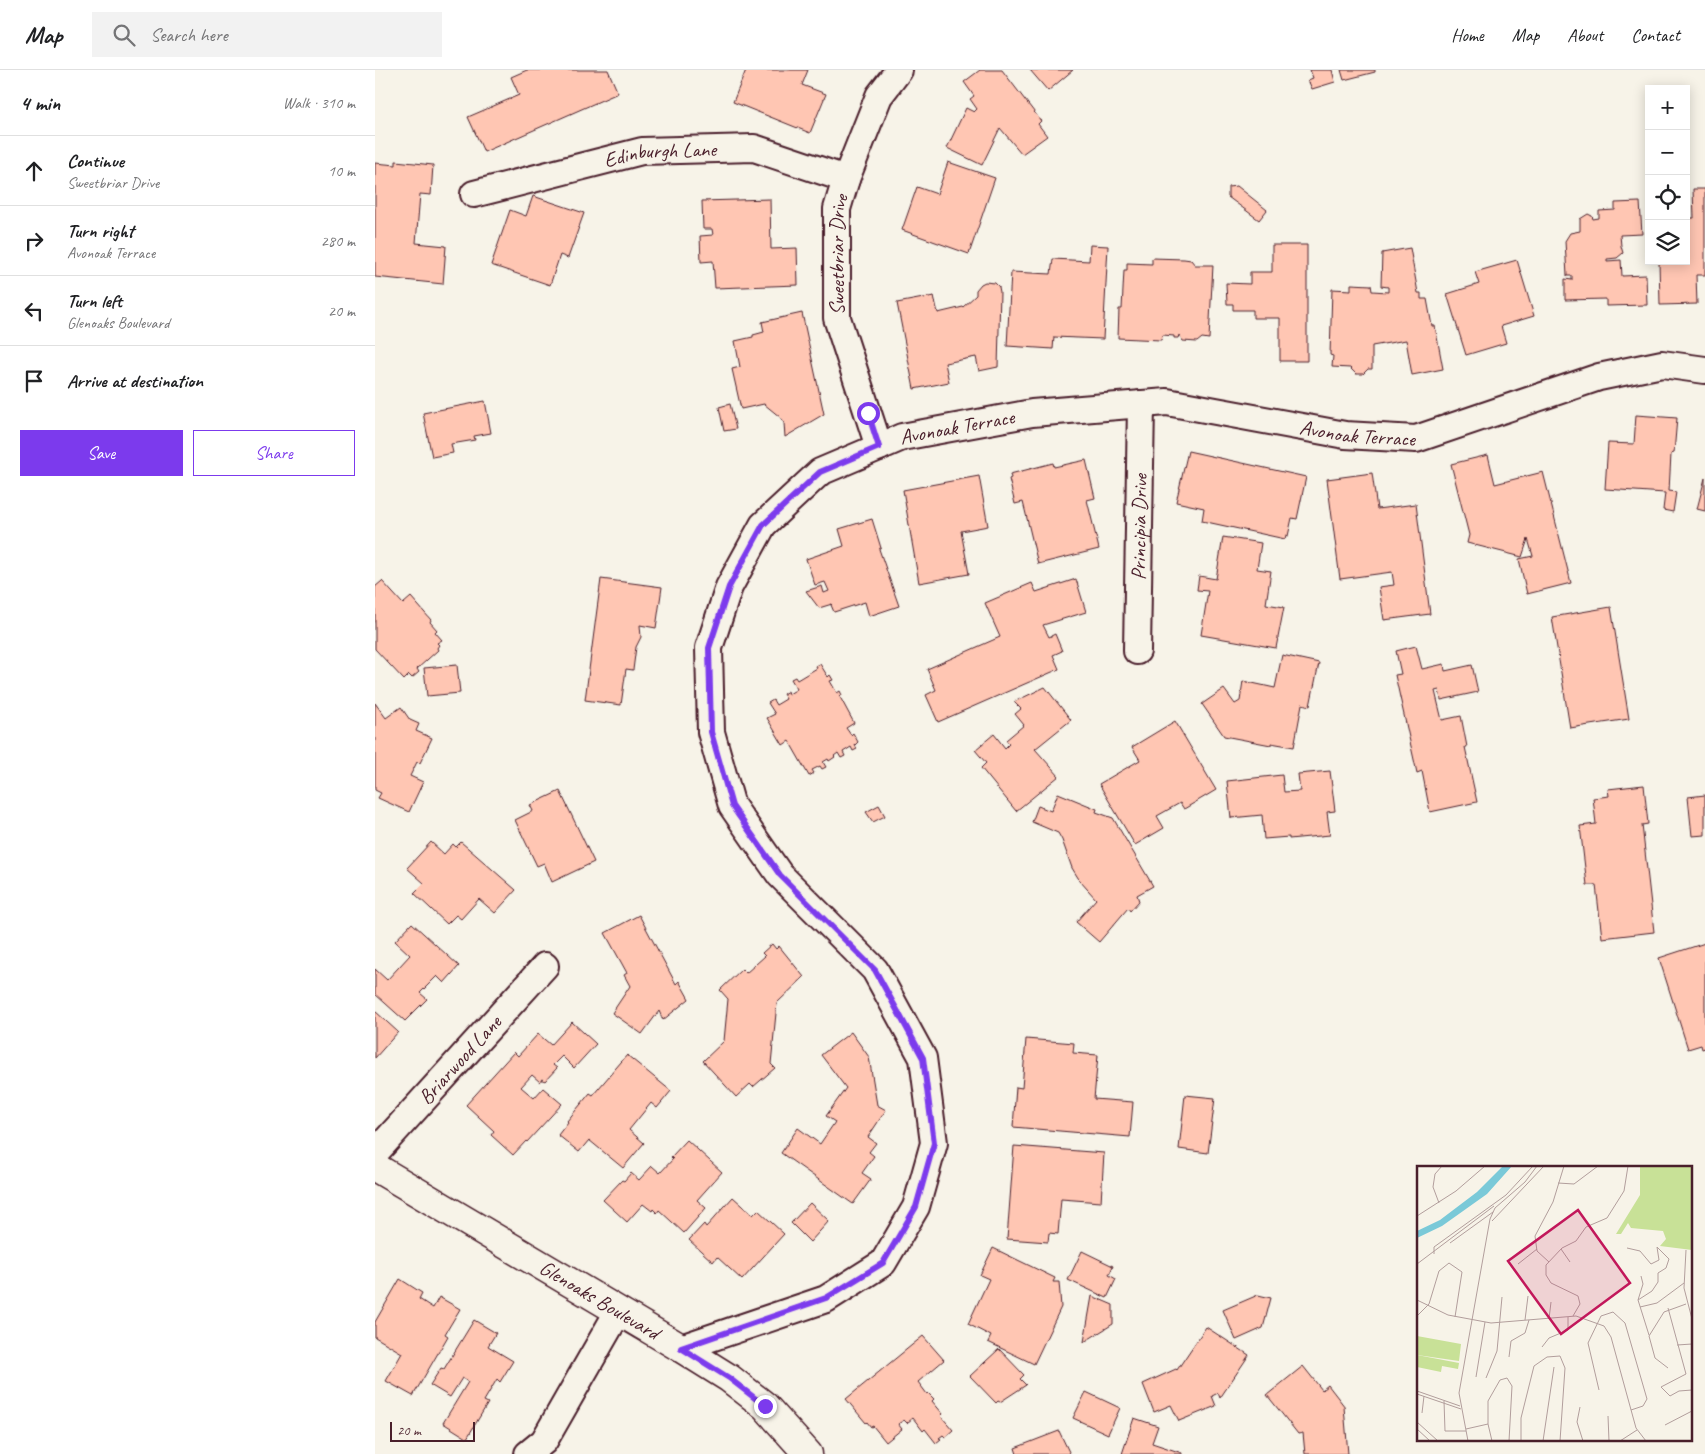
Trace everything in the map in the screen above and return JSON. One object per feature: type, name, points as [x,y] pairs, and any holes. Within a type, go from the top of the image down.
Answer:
[{"type":"street","name":"Sweetbriar Drive","points":[[879,447],[837,318],[837,209],[846,180],[879,96],[899,70]]},
{"type":"street","name":"Edinburgh Lane","points":[[474,194],[642,151],[754,148],[846,180]]},
{"type":"street","name":"Avonoak Terrace","points":[[681,1348],[826,1298],[883,1263],[916,1207],[934,1143],[923,1058],[915,1042],[875,970],[780,875],[732,806],[711,732],[709,648],[729,587],[763,525],[820,472],[902,437],[1032,413],[1167,402],[1345,436],[1416,439],[1599,377],[1662,364],[1705,370]]},
{"type":"street","name":"Principia Drive","points":[[1137,651],[1141,404]]},
{"type":"street","name":"Briarwood Lane","points":[[375,1153],[545,966]]},
{"type":"street","name":"Glenoaks Boulevard","points":[[375,1167],[729,1378],[765,1406],[808,1454]]},
{"type":"street","points":[[528,1454],[544,1440],[618,1312]]},
{"type":"building","points":[[527,70],[608,70],[618,93],[484,152],[468,117],[519,95],[511,77]]},
{"type":"building","points":[[746,70],[808,70],[802,85],[826,94],[810,133],[733,102]]},
{"type":"building","points":[[980,70],[1002,70],[1041,121],[1038,124],[1047,136],[1022,154],[1000,128],[982,165],[947,148],[966,108],[974,112],[977,109],[970,99],[974,96],[964,82]]},
{"type":"building","points":[[1030,70],[1073,70],[1048,91]]},
{"type":"building","points":[[1310,70],[1332,70],[1335,82],[1312,89],[1308,80],[1313,78]]},
{"type":"building","points":[[1341,70],[1375,70],[1375,72],[1344,80]]},
{"type":"building","points":[[396,161],[433,165],[431,195],[420,194],[416,243],[446,246],[443,284],[375,277],[375,163],[396,165]]},
{"type":"building","points":[[948,162],[995,178],[969,254],[902,230],[917,187],[937,194]]},
{"type":"building","points":[[1237,186],[1267,210],[1259,220],[1228,197],[1228,187]]},
{"type":"building","points":[[1693,189],[1705,189],[1705,275],[1696,275],[1697,304],[1660,305],[1659,265],[1690,265],[1690,218],[1694,218]]},
{"type":"building","points":[[533,196],[584,213],[568,258],[560,255],[550,285],[491,265],[510,210],[526,216]]},
{"type":"building","points":[[770,199],[771,249],[797,248],[798,285],[715,288],[713,261],[701,262],[700,236],[713,235],[712,229],[703,229],[702,201]]},
{"type":"building","points":[[1640,202],[1642,234],[1620,235],[1623,253],[1617,258],[1607,259],[1607,261],[1621,260],[1622,276],[1646,275],[1647,305],[1606,306],[1606,299],[1565,300],[1565,279],[1572,280],[1572,276],[1567,276],[1565,241],[1570,233],[1580,231],[1580,219],[1588,214],[1593,219],[1599,218],[1599,211],[1615,210],[1615,203]]},
{"type":"building","points":[[1090,245],[1108,246],[1103,339],[1054,337],[1053,349],[1007,346],[1011,272],[1051,274],[1053,259],[1089,261]]},
{"type":"building","points":[[1272,245],[1307,245],[1307,361],[1280,361],[1280,318],[1253,318],[1253,310],[1233,310],[1233,304],[1227,304],[1226,283],[1250,284],[1250,272],[1272,272]]},
{"type":"building","points":[[1410,248],[1418,293],[1421,293],[1421,299],[1427,299],[1432,326],[1435,326],[1443,369],[1412,375],[1406,340],[1372,346],[1372,369],[1368,369],[1363,374],[1356,374],[1350,368],[1332,367],[1333,356],[1330,355],[1332,289],[1351,290],[1351,284],[1371,285],[1372,291],[1388,292],[1388,287],[1381,286],[1382,253]]},
{"type":"building","points":[[1152,258],[1184,259],[1191,260],[1195,265],[1213,265],[1209,339],[1202,338],[1197,342],[1183,341],[1179,335],[1178,338],[1174,338],[1174,336],[1163,335],[1161,340],[1118,338],[1119,309],[1122,309],[1124,270],[1127,270],[1127,263],[1152,264]]},
{"type":"building","points":[[1517,260],[1534,316],[1501,326],[1506,343],[1466,355],[1447,294],[1479,284],[1475,272]]},
{"type":"building","points":[[985,282],[995,283],[999,287],[1000,292],[998,367],[979,371],[976,357],[945,363],[949,382],[914,389],[897,303],[934,296],[938,313],[963,307],[976,295],[976,290]]},
{"type":"building","points":[[802,313],[824,414],[785,437],[784,423],[780,417],[764,404],[741,409],[732,369],[740,367],[735,341],[753,337],[753,335],[764,332],[762,322]]},
{"type":"building","points":[[485,401],[491,433],[474,436],[475,440],[451,444],[453,453],[432,457],[423,413]]},
{"type":"building","points":[[730,404],[736,429],[724,431],[719,407]]},
{"type":"building","points":[[1636,415],[1677,418],[1674,453],[1671,454],[1669,491],[1676,492],[1673,512],[1663,510],[1665,493],[1605,489],[1608,443],[1634,444]]},
{"type":"building","points":[[1188,451],[1306,477],[1297,519],[1292,518],[1288,536],[1286,535],[1285,539],[1202,521],[1204,508],[1176,502]]},
{"type":"building","points":[[1488,455],[1495,484],[1543,472],[1571,583],[1527,594],[1519,559],[1533,556],[1528,539],[1522,557],[1467,543],[1469,535],[1451,464]]},
{"type":"building","points":[[1086,460],[1095,498],[1087,500],[1099,549],[1038,564],[1023,502],[1015,504],[1009,479],[1011,478],[1010,474],[1053,463],[1054,467]]},
{"type":"building","points":[[1372,473],[1377,509],[1416,504],[1430,614],[1384,620],[1379,587],[1394,585],[1392,572],[1340,579],[1327,479]]},
{"type":"building","points":[[979,476],[988,526],[961,531],[969,574],[919,583],[903,490]]},
{"type":"building","points":[[1705,478],[1705,511],[1697,509]]},
{"type":"building","points":[[872,519],[881,548],[879,549],[899,606],[869,616],[865,602],[834,612],[832,604],[819,608],[806,591],[822,586],[824,593],[829,591],[825,582],[815,585],[806,559],[844,546],[839,529]]},
{"type":"building","points":[[1223,537],[1261,543],[1257,569],[1271,571],[1266,604],[1284,607],[1276,648],[1201,635],[1208,591],[1197,590],[1199,576],[1216,579]]},
{"type":"building","points":[[601,579],[662,587],[656,628],[640,625],[641,637],[636,647],[633,670],[626,669],[621,705],[585,700]]},
{"type":"building","points":[[1076,579],[1086,612],[1043,625],[1049,637],[1055,634],[1062,651],[1053,655],[1059,669],[938,722],[926,695],[936,690],[927,669],[1000,637],[985,603],[1032,583],[1036,592]]},
{"type":"building","points":[[382,581],[403,604],[411,597],[431,620],[430,622],[437,630],[435,632],[442,640],[437,643],[439,645],[438,650],[417,669],[419,672],[412,678],[409,675],[404,680],[375,649],[375,587]]},
{"type":"building","points":[[1611,607],[1629,719],[1570,728],[1552,617]]},
{"type":"building","points":[[1416,646],[1422,669],[1444,664],[1445,671],[1472,665],[1478,692],[1441,700],[1439,690],[1435,691],[1442,720],[1461,716],[1467,747],[1465,747],[1477,802],[1430,812],[1422,771],[1417,773],[1395,675],[1401,674],[1396,651]]},
{"type":"building","points":[[1282,655],[1319,663],[1310,706],[1302,704],[1294,747],[1271,743],[1271,745],[1224,736],[1202,704],[1224,689],[1235,704],[1240,701],[1243,681],[1275,688]]},
{"type":"building","points":[[820,664],[828,677],[830,675],[833,680],[830,681],[837,693],[840,691],[842,695],[840,697],[854,723],[846,728],[851,735],[853,733],[858,742],[855,745],[857,749],[853,751],[851,747],[843,752],[845,756],[841,758],[838,753],[829,761],[828,759],[823,762],[826,767],[822,769],[820,766],[812,770],[814,773],[809,776],[789,741],[783,745],[767,718],[775,714],[768,703],[773,700],[776,705],[786,699],[783,694],[788,691],[789,694],[797,689],[791,679],[795,677],[797,680],[817,668],[816,666]]},
{"type":"building","points":[[457,665],[460,693],[427,696],[424,668]]},
{"type":"building","points":[[1045,687],[1071,720],[1035,749],[1059,776],[1016,811],[981,768],[986,763],[975,750],[994,734],[1005,748],[1009,744],[1006,740],[1024,725],[1015,714],[1021,709],[1014,702]]},
{"type":"building","points":[[375,703],[386,718],[401,707],[410,720],[419,724],[416,731],[432,738],[420,763],[417,762],[410,776],[423,782],[409,812],[378,798],[381,793],[375,790]]},
{"type":"building","points":[[1175,721],[1216,790],[1184,809],[1180,803],[1157,816],[1164,828],[1135,845],[1099,784],[1140,760],[1132,747]]},
{"type":"building","points":[[1330,771],[1335,811],[1327,812],[1330,835],[1289,839],[1289,837],[1264,839],[1262,815],[1231,818],[1227,781],[1282,775],[1284,792],[1300,791],[1298,774]]},
{"type":"building","points":[[1644,785],[1648,824],[1642,825],[1654,932],[1602,938],[1596,885],[1587,885],[1580,826],[1596,824],[1593,798],[1609,796],[1608,789]]},
{"type":"building","points":[[560,791],[594,862],[552,882],[544,863],[537,866],[515,820],[533,811],[530,805]]},
{"type":"building","points":[[1058,793],[1097,809],[1096,812],[1113,818],[1153,886],[1137,895],[1139,901],[1130,911],[1128,908],[1099,942],[1076,922],[1096,899],[1080,881],[1072,868],[1058,833],[1032,822],[1038,806],[1051,811]]},
{"type":"building","points":[[1705,795],[1705,835],[1692,836],[1688,797]]},
{"type":"building","points":[[879,805],[885,816],[873,822],[866,812]]},
{"type":"building","points":[[431,842],[444,854],[453,844],[456,847],[461,842],[516,890],[495,913],[479,899],[461,919],[456,915],[447,924],[414,893],[424,883],[407,868]]},
{"type":"building","points":[[639,915],[676,984],[679,981],[689,999],[663,1020],[659,1011],[642,1034],[612,1013],[630,986],[624,975],[627,973],[605,933]]},
{"type":"building","points":[[412,923],[459,966],[444,983],[437,976],[420,993],[427,999],[405,1021],[375,994],[375,969],[387,980],[410,955],[395,941]]},
{"type":"building","points":[[1705,943],[1705,1048],[1702,1049],[1701,1045],[1688,1049],[1659,958]]},
{"type":"building","points":[[772,944],[776,949],[779,946],[804,977],[777,1003],[771,1064],[775,1068],[753,1087],[750,1084],[736,1097],[703,1061],[724,1041],[728,999],[720,990],[742,969],[746,973],[765,956],[762,953]]},
{"type":"building","points":[[375,1011],[398,1032],[375,1058]]},
{"type":"building","points":[[572,1022],[596,1044],[574,1068],[562,1056],[553,1065],[557,1068],[545,1081],[542,1079],[540,1082],[532,1075],[521,1087],[534,1098],[543,1088],[562,1104],[513,1155],[491,1135],[494,1131],[466,1105],[514,1052],[518,1056],[538,1034],[551,1045]]},
{"type":"building","points":[[851,1032],[869,1057],[877,1105],[886,1110],[868,1137],[876,1143],[869,1152],[874,1156],[862,1173],[871,1179],[853,1204],[781,1153],[798,1128],[820,1144],[835,1122],[826,1116],[846,1088],[821,1055]]},
{"type":"building","points":[[1026,1039],[1074,1043],[1073,1053],[1098,1055],[1094,1099],[1133,1102],[1130,1137],[1013,1127],[1016,1087],[1022,1088]]},
{"type":"building","points":[[627,1055],[671,1091],[657,1108],[651,1103],[629,1130],[644,1143],[623,1168],[589,1140],[579,1152],[558,1135],[590,1093],[593,1095]]},
{"type":"building","points":[[1185,1095],[1215,1098],[1208,1153],[1179,1149]]},
{"type":"building","points":[[687,1140],[722,1172],[697,1200],[706,1208],[684,1233],[659,1210],[657,1213],[643,1204],[627,1222],[603,1200],[631,1173],[639,1180],[652,1166],[660,1173],[673,1159],[671,1157]]},
{"type":"building","points":[[1014,1146],[1104,1153],[1101,1202],[1061,1199],[1058,1234],[1049,1233],[1048,1242],[1007,1239]]},
{"type":"building","points":[[733,1197],[753,1215],[758,1210],[784,1234],[742,1280],[717,1257],[713,1262],[689,1240],[704,1224],[706,1227]]},
{"type":"building","points":[[810,1203],[829,1221],[810,1242],[791,1223]]},
{"type":"building","points":[[993,1248],[1055,1278],[1053,1282],[1059,1282],[1061,1307],[1034,1364],[988,1342],[991,1336],[968,1324],[989,1279],[980,1275]]},
{"type":"building","points":[[1082,1251],[1113,1266],[1109,1275],[1116,1279],[1107,1298],[1068,1280]]},
{"type":"building","points":[[400,1279],[422,1293],[419,1299],[433,1308],[439,1297],[460,1309],[445,1334],[448,1336],[413,1396],[386,1381],[402,1353],[375,1337],[375,1322]]},
{"type":"building","points":[[1258,1295],[1271,1298],[1263,1328],[1236,1340],[1223,1310]]},
{"type":"building","points":[[1092,1296],[1113,1305],[1113,1324],[1084,1342]]},
{"type":"building","points":[[474,1320],[496,1333],[488,1346],[513,1361],[500,1382],[497,1379],[484,1401],[488,1403],[467,1438],[443,1423],[468,1382],[462,1378],[450,1397],[430,1385],[441,1368],[444,1369]]},
{"type":"building","points":[[1206,1327],[1249,1355],[1220,1398],[1218,1393],[1212,1396],[1216,1406],[1179,1421],[1171,1405],[1154,1412],[1143,1384],[1177,1370]]},
{"type":"building","points":[[923,1336],[944,1360],[918,1382],[927,1394],[934,1399],[932,1401],[943,1414],[941,1416],[953,1430],[945,1437],[943,1435],[939,1438],[941,1439],[936,1443],[913,1418],[907,1423],[904,1420],[898,1424],[902,1429],[886,1442],[873,1426],[871,1427],[866,1423],[846,1399]]},
{"type":"building","points":[[999,1349],[1024,1375],[1020,1379],[1026,1385],[996,1403],[970,1376]]},
{"type":"building","points":[[1303,1366],[1322,1390],[1328,1385],[1345,1407],[1348,1454],[1305,1454],[1303,1433],[1298,1434],[1267,1395]]},
{"type":"building","points":[[1086,1392],[1120,1408],[1108,1434],[1073,1418]]},
{"type":"building","points":[[1134,1418],[1158,1426],[1152,1443],[1182,1454],[1122,1454]]},
{"type":"building","points":[[1059,1431],[1070,1454],[1017,1454],[1015,1448]]},
{"type":"route","points":[[765,1406],[729,1378],[681,1348],[826,1298],[883,1263],[916,1207],[934,1143],[923,1058],[897,1010],[875,970],[780,875],[732,806],[711,732],[709,648],[729,587],[763,525],[820,472],[879,447],[868,413]]}]
